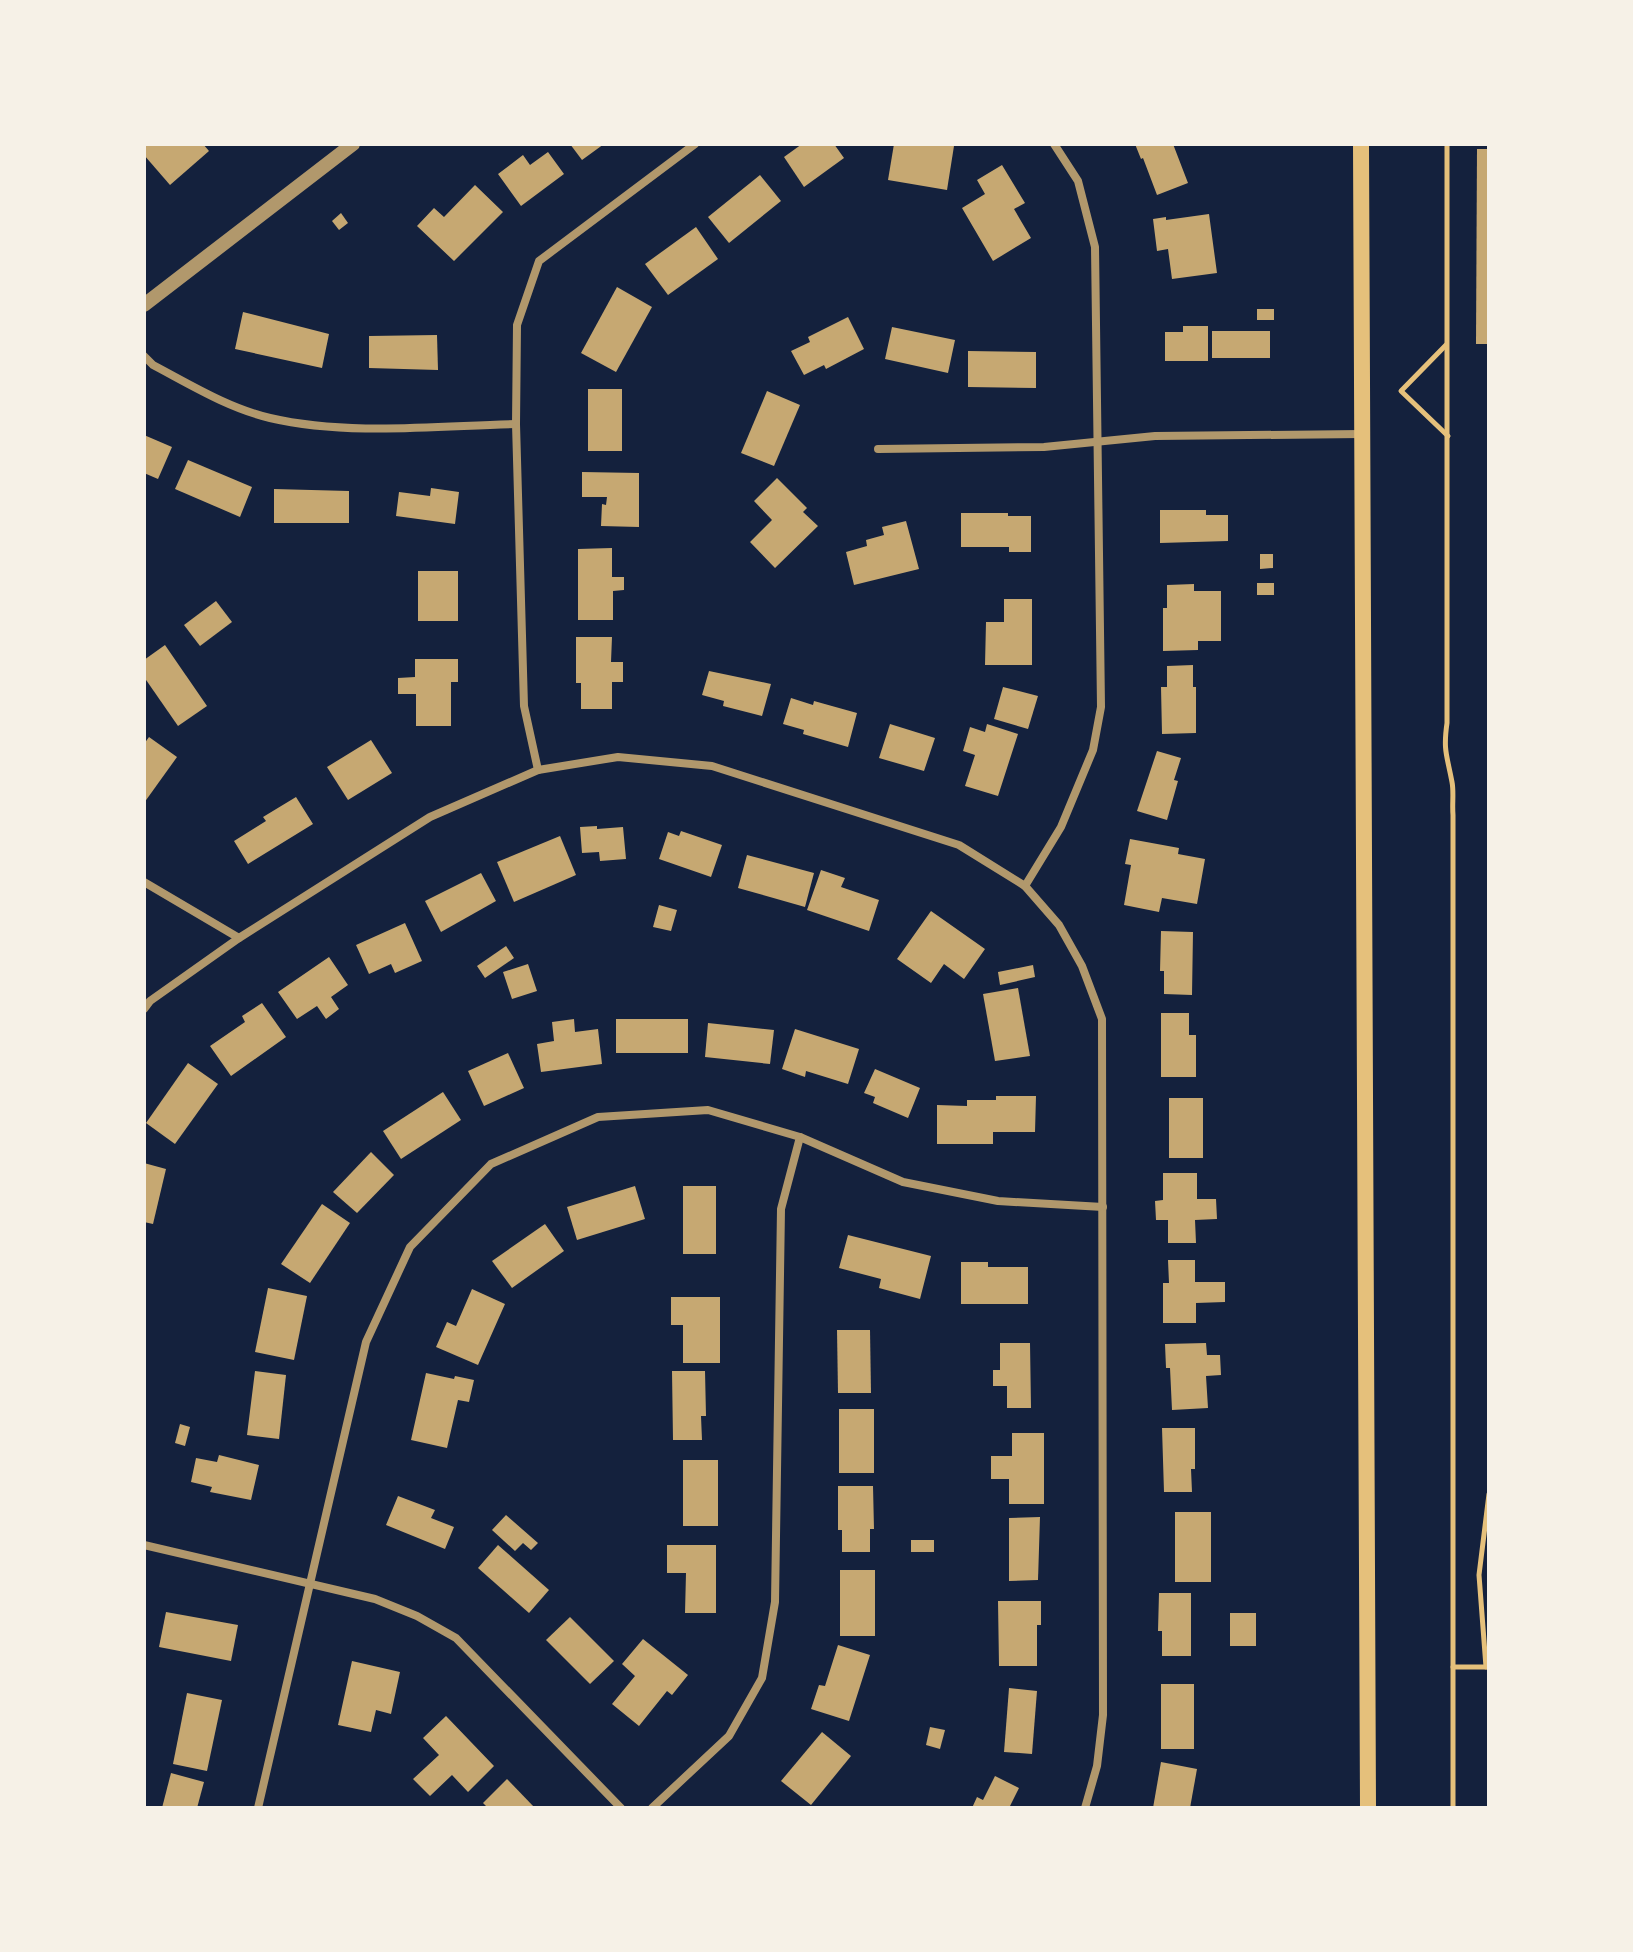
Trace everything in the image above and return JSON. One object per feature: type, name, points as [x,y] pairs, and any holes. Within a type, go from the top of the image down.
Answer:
[{"type":"main road","points":[[1361,144],[1368,1808]]},
{"type":"street","points":[[144,305],[353,144]]},
{"type":"street","points":[[538,770],[524,706],[516,424],[517,325],[539,261],[695,144]]},
{"type":"street","points":[[1025,886],[1066,814],[1093,750],[1101,707],[1095,247],[1078,181],[1054,144]]},
{"type":"street","points":[[144,356],[153,365],[220,401],[270,418],[338,428],[516,424]]},
{"type":"street","points":[[878,449],[1044,447],[1155,436],[1363,434]]},
{"type":"street","points":[[144,1009],[150,1001],[239,938],[430,817],[538,770],[618,757],[712,766],[959,845],[1025,886],[1059,925],[1082,966],[1102,1019],[1103,1715],[1097,1766],[1085,1808]]},
{"type":"street","points":[[144,882],[239,938]]},
{"type":"street","points":[[258,1808],[366,1342],[410,1247],[491,1164],[598,1117],[708,1110],[800,1137],[903,1182],[998,1201],[1103,1207]]},
{"type":"street","points":[[652,1808],[729,1736],[762,1678],[775,1602],[781,1209],[800,1137]]},
{"type":"street","points":[[144,1545],[375,1599],[417,1616],[456,1638],[621,1808]]},
{"type":"path","points":[[1447,144],[1447,708],[1444,745],[1452,782],[1453,815],[1453,1808]]},
{"type":"path","points":[[1447,344],[1401,391],[1448,436]]},
{"type":"path","points":[[1453,1667],[1487,1667],[1479,1575],[1489,1494]]},
{"type":"building","points":[[144,144],[203,144],[209,151],[170,185],[144,155]]},
{"type":"building","points":[[570,144],[604,144],[582,160]]},
{"type":"building","points":[[802,144],[834,144],[844,158],[804,187],[784,157]]},
{"type":"building","points":[[894,144],[954,146],[947,190],[888,180]]},
{"type":"building","points":[[1135,144],[1173,144],[1188,183],[1157,195]]},
{"type":"building","points":[[1477,149],[1489,149],[1489,344],[1476,344]]},
{"type":"building","points":[[548,152],[564,174],[521,206],[498,174],[523,155],[530,165]]},
{"type":"building","points":[[1002,165],[1025,203],[1014,209],[1031,238],[993,261],[962,208],[985,194],[977,180]]},
{"type":"building","points":[[760,175],[781,201],[729,243],[708,217]]},
{"type":"building","points":[[475,185],[503,212],[454,261],[417,226],[434,208],[444,217]]},
{"type":"building","points":[[341,213],[348,223],[339,230],[332,221]]},
{"type":"building","points":[[1209,214],[1217,273],[1172,279],[1168,249],[1157,251],[1153,219]]},
{"type":"building","points":[[696,227],[718,259],[668,295],[645,264]]},
{"type":"building","points":[[617,287],[652,307],[616,372],[581,353]]},
{"type":"building","points":[[1257,309],[1274,309],[1274,320],[1257,320]]},
{"type":"building","points":[[243,312],[329,334],[322,368],[235,349]]},
{"type":"building","points":[[848,317],[864,349],[826,369],[824,365],[804,375],[791,351],[810,342],[808,337]]},
{"type":"building","points":[[1183,326],[1208,326],[1208,361],[1165,361],[1165,332],[1183,332]]},
{"type":"building","points":[[892,327],[955,340],[948,373],[885,359]]},
{"type":"building","points":[[1212,331],[1270,331],[1270,358],[1212,358]]},
{"type":"building","points":[[437,335],[438,370],[369,368],[369,336]]},
{"type":"building","points":[[968,351],[1036,352],[1036,388],[968,387]]},
{"type":"building","points":[[588,389],[622,389],[622,451],[588,451]]},
{"type":"building","points":[[767,391],[800,405],[774,466],[741,453]]},
{"type":"building","points":[[144,435],[172,447],[158,479],[144,473]]},
{"type":"building","points":[[188,460],[252,487],[240,517],[175,489]]},
{"type":"building","points":[[582,472],[639,473],[639,527],[601,526],[602,504],[606,505],[607,497],[582,497]]},
{"type":"building","points":[[777,478],[807,508],[803,512],[818,526],[775,568],[750,542],[772,520],[754,501]]},
{"type":"building","points":[[431,488],[459,492],[455,524],[396,516],[399,492],[430,496]]},
{"type":"building","points":[[274,489],[349,491],[349,523],[274,523]]},
{"type":"building","points":[[1160,510],[1206,510],[1206,515],[1228,515],[1228,541],[1160,543]]},
{"type":"building","points":[[961,513],[1031,516],[1031,552],[1009,552],[1009,547],[961,547]]},
{"type":"building","points":[[906,521],[919,569],[854,585],[846,552],[867,546],[866,540],[884,535],[882,527]]},
{"type":"building","points":[[612,548],[612,577],[624,577],[624,590],[613,591],[613,620],[578,620],[578,549]]},
{"type":"building","points":[[1260,554],[1273,554],[1273,568],[1260,569]]},
{"type":"building","points":[[418,571],[458,571],[458,621],[418,621]]},
{"type":"building","points":[[1257,583],[1274,583],[1274,595],[1257,595]]},
{"type":"building","points":[[1194,584],[1194,591],[1221,591],[1221,641],[1198,641],[1198,650],[1163,651],[1163,608],[1167,608],[1167,585]]},
{"type":"building","points":[[1004,599],[1032,599],[1032,665],[985,665],[986,622],[1004,622]]},
{"type":"building","points":[[216,601],[232,622],[200,646],[184,625]]},
{"type":"building","points":[[576,637],[612,637],[611,662],[623,662],[623,682],[612,682],[612,709],[581,709],[581,683],[576,683]]},
{"type":"building","points":[[165,645],[207,706],[178,726],[144,677],[144,660]]},
{"type":"building","points":[[415,659],[458,659],[458,682],[451,682],[451,726],[416,726],[416,694],[398,694],[398,678],[415,677]]},
{"type":"building","points":[[1193,665],[1196,733],[1162,734],[1161,687],[1167,687],[1167,666]]},
{"type":"building","points":[[709,671],[771,684],[762,716],[723,706],[724,701],[702,695]]},
{"type":"building","points":[[1003,687],[1038,696],[1028,729],[994,719]]},
{"type":"building","points":[[791,698],[857,713],[848,747],[803,734],[804,730],[783,724]]},
{"type":"building","points":[[890,724],[935,738],[924,771],[879,758]]},
{"type":"building","points":[[987,724],[1018,734],[998,796],[965,786],[975,755],[963,751],[970,727],[985,732]]},
{"type":"building","points":[[149,737],[177,757],[144,803],[144,744]]},
{"type":"building","points":[[371,740],[392,773],[348,800],[327,767]]},
{"type":"building","points":[[1157,751],[1181,758],[1167,820],[1137,811]]},
{"type":"building","points":[[296,797],[313,824],[248,864],[234,841],[266,821],[263,817]]},
{"type":"building","points":[[597,826],[597,829],[623,827],[626,859],[600,861],[599,852],[582,853],[580,827]]},
{"type":"building","points":[[681,831],[722,845],[711,877],[659,859],[668,832],[679,836]]},
{"type":"building","points":[[560,836],[576,875],[514,902],[497,862]]},
{"type":"building","points":[[1130,839],[1179,848],[1178,854],[1205,859],[1197,904],[1162,898],[1159,912],[1124,905],[1131,865],[1125,864]]},
{"type":"building","points":[[747,855],[814,873],[805,907],[738,888]]},
{"type":"building","points":[[821,870],[845,878],[841,887],[879,900],[869,931],[807,910]]},
{"type":"building","points":[[481,873],[496,901],[441,932],[425,901]]},
{"type":"building","points":[[659,905],[677,910],[671,931],[653,927]]},
{"type":"building","points":[[931,911],[985,949],[964,979],[944,964],[931,983],[897,959]]},
{"type":"building","points":[[405,923],[422,961],[395,973],[391,964],[369,974],[356,945]]},
{"type":"building","points":[[1161,931],[1193,932],[1192,995],[1164,994],[1164,971],[1160,971]]},
{"type":"building","points":[[506,946],[514,958],[485,978],[477,966]]},
{"type":"building","points":[[329,957],[348,985],[331,997],[339,1009],[326,1019],[317,1006],[297,1019],[278,992]]},
{"type":"building","points":[[528,964],[537,991],[512,999],[503,972]]},
{"type":"building","points":[[1033,965],[1035,977],[1000,985],[998,972]]},
{"type":"building","points":[[1018,988],[1030,1056],[995,1061],[983,994]]},
{"type":"building","points":[[262,1003],[286,1037],[231,1076],[210,1046],[245,1022],[242,1016]]},
{"type":"building","points":[[1161,1013],[1189,1013],[1189,1035],[1196,1035],[1196,1077],[1161,1077]]},
{"type":"building","points":[[574,1019],[575,1032],[598,1029],[602,1064],[541,1072],[537,1044],[554,1041],[552,1022]]},
{"type":"building","points":[[616,1019],[688,1019],[688,1053],[616,1053]]},
{"type":"building","points":[[708,1023],[774,1030],[770,1064],[705,1057]]},
{"type":"building","points":[[795,1029],[859,1049],[848,1084],[806,1071],[805,1077],[782,1069]]},
{"type":"building","points":[[508,1053],[524,1088],[484,1106],[468,1071]]},
{"type":"building","points":[[188,1063],[218,1084],[175,1144],[146,1123]]},
{"type":"building","points":[[875,1069],[920,1088],[908,1118],[873,1103],[875,1097],[864,1093]]},
{"type":"building","points":[[443,1092],[461,1120],[401,1159],[383,1131]]},
{"type":"building","points":[[996,1096],[1036,1096],[1035,1132],[993,1132],[993,1144],[937,1144],[937,1105],[967,1106],[967,1100],[996,1100]]},
{"type":"building","points":[[1169,1098],[1203,1098],[1203,1158],[1169,1158]]},
{"type":"building","points":[[371,1152],[394,1175],[357,1213],[333,1192]]},
{"type":"building","points":[[144,1163],[166,1169],[153,1224],[144,1222]]},
{"type":"building","points":[[1163,1173],[1197,1173],[1197,1199],[1216,1199],[1217,1219],[1195,1220],[1196,1243],[1168,1243],[1168,1220],[1156,1220],[1155,1201],[1163,1200]]},
{"type":"building","points":[[635,1186],[645,1219],[577,1240],[567,1207]]},
{"type":"building","points":[[683,1186],[716,1186],[716,1254],[683,1254]]},
{"type":"building","points":[[322,1204],[350,1223],[310,1283],[281,1264]]},
{"type":"building","points":[[545,1224],[564,1251],[512,1288],[492,1261]]},
{"type":"building","points":[[848,1235],[931,1256],[920,1299],[879,1288],[881,1279],[839,1268]]},
{"type":"building","points":[[1168,1260],[1195,1260],[1195,1282],[1225,1282],[1225,1302],[1196,1303],[1196,1323],[1163,1323],[1163,1283],[1169,1283]]},
{"type":"building","points":[[961,1262],[988,1262],[988,1267],[1028,1267],[1028,1304],[961,1304]]},
{"type":"building","points":[[268,1288],[307,1296],[294,1360],[255,1352]]},
{"type":"building","points":[[472,1289],[505,1304],[478,1365],[436,1347],[447,1322],[456,1326]]},
{"type":"building","points":[[671,1297],[720,1297],[720,1363],[683,1363],[683,1325],[671,1325]]},
{"type":"building","points":[[837,1330],[870,1330],[871,1393],[838,1393]]},
{"type":"building","points":[[1000,1343],[1030,1343],[1031,1408],[1007,1408],[1007,1386],[993,1386],[993,1370],[1000,1370]]},
{"type":"building","points":[[1206,1343],[1207,1355],[1220,1355],[1221,1375],[1206,1376],[1208,1408],[1172,1410],[1170,1368],[1166,1368],[1165,1344]]},
{"type":"building","points":[[255,1371],[286,1375],[279,1439],[247,1435]]},
{"type":"building","points":[[672,1371],[705,1371],[706,1416],[701,1416],[702,1440],[673,1440]]},
{"type":"building","points":[[426,1373],[474,1380],[469,1402],[458,1400],[447,1448],[411,1440]]},
{"type":"building","points":[[839,1409],[874,1409],[874,1473],[839,1473]]},
{"type":"building","points":[[180,1424],[190,1427],[185,1446],[175,1443]]},
{"type":"building","points":[[1162,1428],[1195,1428],[1192,1492],[1164,1492]]},
{"type":"building","points":[[1012,1433],[1044,1433],[1044,1504],[1009,1504],[1009,1479],[991,1479],[991,1456],[1012,1456]]},
{"type":"building","points":[[219,1455],[259,1465],[251,1500],[210,1492],[212,1487],[191,1482],[196,1458],[217,1462]]},
{"type":"building","points":[[683,1460],[718,1460],[718,1526],[683,1526]]},
{"type":"building","points":[[838,1486],[873,1486],[874,1529],[870,1529],[870,1552],[842,1552],[842,1530],[838,1530]]},
{"type":"building","points":[[398,1496],[435,1510],[431,1518],[454,1527],[445,1549],[386,1525]]},
{"type":"building","points":[[1175,1512],[1211,1512],[1211,1582],[1175,1582]]},
{"type":"building","points":[[506,1515],[538,1543],[531,1550],[523,1543],[515,1551],[492,1530]]},
{"type":"building","points":[[1040,1517],[1038,1580],[1009,1581],[1009,1518]]},
{"type":"building","points":[[911,1540],[934,1540],[934,1552],[911,1552]]},
{"type":"building","points":[[498,1545],[549,1590],[529,1613],[478,1568]]},
{"type":"building","points":[[667,1545],[716,1545],[716,1613],[685,1613],[686,1573],[667,1573]]},
{"type":"building","points":[[840,1570],[875,1570],[875,1636],[840,1636]]},
{"type":"building","points":[[1159,1593],[1191,1593],[1191,1656],[1162,1656],[1162,1631],[1158,1631]]},
{"type":"building","points":[[998,1601],[1041,1601],[1041,1625],[1037,1625],[1037,1666],[999,1666]]},
{"type":"building","points":[[166,1612],[238,1625],[231,1661],[159,1647]]},
{"type":"building","points":[[1230,1613],[1256,1613],[1256,1646],[1230,1646]]},
{"type":"building","points":[[570,1617],[614,1661],[590,1684],[546,1640]]},
{"type":"building","points":[[643,1639],[688,1675],[672,1695],[667,1691],[639,1726],[612,1704],[635,1676],[622,1664]]},
{"type":"building","points":[[838,1645],[870,1655],[849,1721],[811,1709],[819,1685],[825,1686]]},
{"type":"building","points":[[352,1661],[400,1672],[391,1714],[376,1710],[371,1732],[338,1725]]},
{"type":"building","points":[[1161,1684],[1194,1684],[1194,1749],[1161,1749]]},
{"type":"building","points":[[1009,1688],[1037,1691],[1032,1754],[1004,1752]]},
{"type":"building","points":[[187,1693],[222,1700],[207,1771],[173,1764]]},
{"type":"building","points":[[446,1716],[494,1766],[468,1792],[452,1775],[430,1796],[413,1779],[439,1755],[423,1738]]},
{"type":"building","points":[[930,1727],[945,1730],[940,1749],[926,1745]]},
{"type":"building","points":[[822,1732],[851,1756],[811,1805],[781,1781]]},
{"type":"building","points":[[1161,1762],[1197,1769],[1190,1808],[1153,1808]]},
{"type":"building","points":[[171,1773],[204,1782],[197,1808],[162,1808]]},
{"type":"building","points":[[995,1776],[1019,1788],[1009,1808],[972,1808],[977,1797],[983,1800]]},
{"type":"building","points":[[507,1779],[535,1808],[488,1808],[483,1803]]}]
